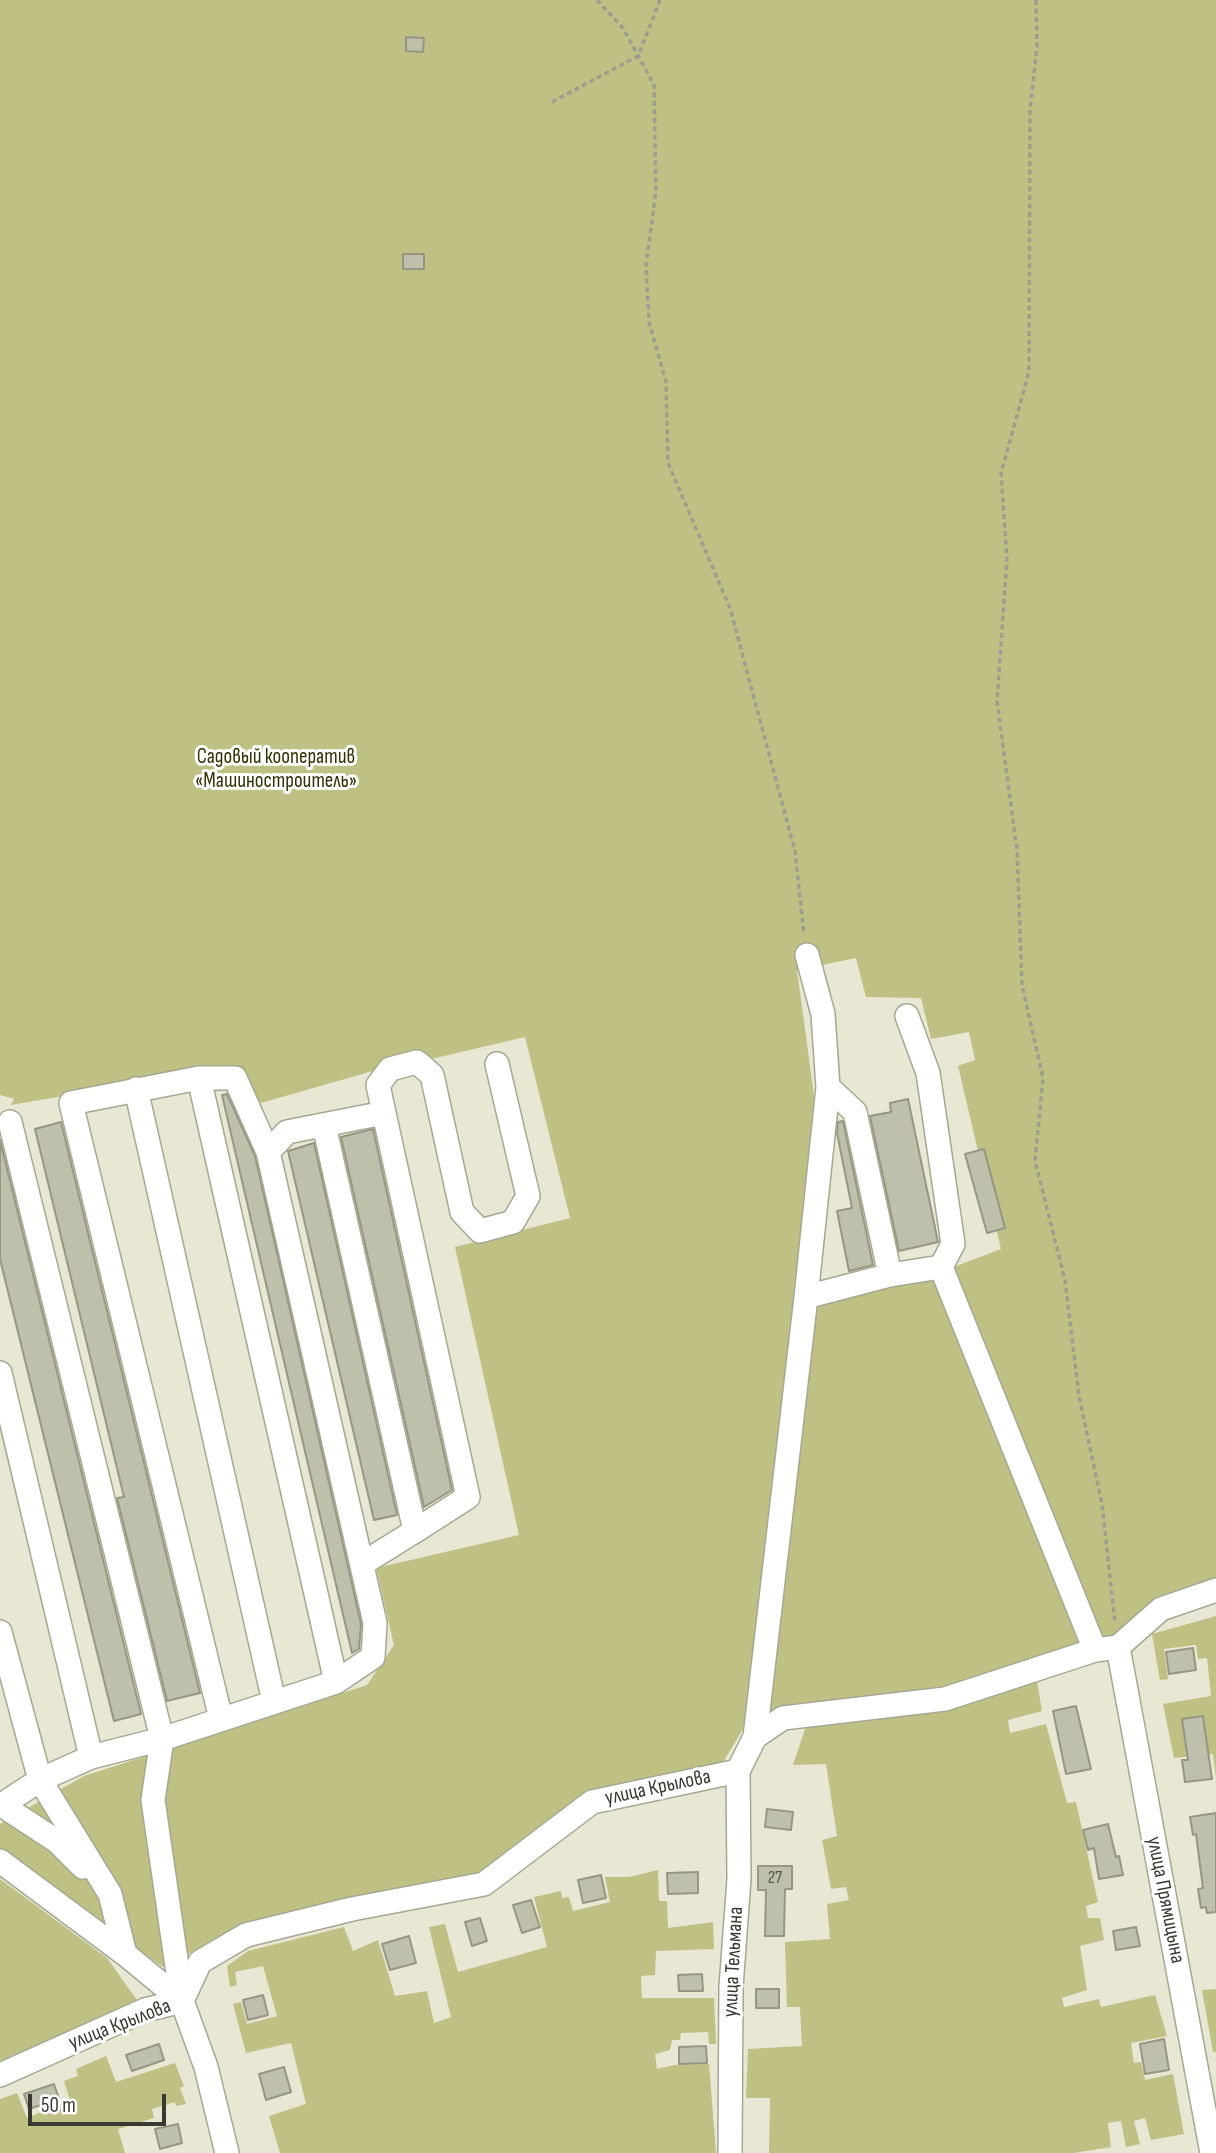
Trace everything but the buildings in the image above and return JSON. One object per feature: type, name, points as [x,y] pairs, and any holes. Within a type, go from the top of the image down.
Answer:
[{"type":"street","points":[[755,1737],[828,1087],[823,1014],[807,955]]},
{"type":"street","points":[[907,1016],[928,1073],[953,1244],[941,1267],[1095,1650]]},
{"type":"street","points":[[362,1564],[468,1497],[378,1085],[390,1069],[417,1062],[432,1075],[462,1212],[480,1231],[513,1222],[528,1196],[497,1064]]},
{"type":"street","points":[[200,1078],[336,1682]]},
{"type":"street","points":[[110,1894],[58,1842],[0,1805],[40,1780],[91,1757],[162,1739],[336,1682],[373,1657],[375,1623],[268,1153],[235,1078],[200,1078],[136,1088],[71,1103],[221,1719]]},
{"type":"street","points":[[828,1087],[855,1112],[890,1275]]},
{"type":"street","points":[[136,1088],[274,1702]]},
{"type":"street","points":[[268,1153],[287,1132],[384,1113]]},
{"type":"street","points":[[10,1122],[162,1739],[153,1800],[182,2001],[206,2067],[227,2153]]},
{"type":"street","points":[[324,1125],[415,1531]]},
{"type":"street","points":[[806,1297],[890,1275],[941,1267]]},
{"type":"street","points":[[0,1373],[91,1757]]},
{"type":"street","points":[[755,1737],[783,1718],[945,1699],[1095,1650],[1118,1647],[1161,1609],[1216,1590]]},
{"type":"street","points":[[0,1632],[40,1780],[110,1894],[125,1954]]},
{"type":"street","name":"улица Прямицына","points":[[1118,1647],[1212,2153]]},
{"type":"street","name":"улица Крылова","points":[[0,2075],[145,2010],[182,2001],[200,1962],[246,1934],[352,1909],[484,1884],[592,1802],[738,1771],[755,1737]]},
{"type":"street","name":"улица Тельмана","points":[[730,2153],[731,1987],[739,1879],[738,1771]]},
{"type":"street","points":[[0,1861],[125,1954],[182,2001]]},
{"type":"path","points":[[597,0],[623,28],[654,85],[656,191],[646,274],[649,322],[666,382],[668,463],[730,608],[795,851],[807,955]]},
{"type":"path","points":[[552,102],[638,56],[660,0]]},
{"type":"path","points":[[1036,0],[1037,47],[1030,110],[1029,372],[1001,474],[1007,559],[997,701],[1017,850],[1022,985],[1043,1078],[1035,1161],[1065,1280],[1079,1396],[1102,1504],[1118,1647]]},
{"type":"green space","name":"Садовый кооператив «Машиностроитель»","points":[[0,0],[1216,0],[1216,1577],[1156,1597],[1108,1640],[1076,1644],[937,1690],[779,1708],[749,1719],[719,1769],[586,1796],[479,1878],[241,1926],[163,1967],[0,1849],[0,1824],[84,1776],[367,1685],[394,1645],[376,1568],[519,1535],[455,1247],[570,1218],[525,1037],[427,1060],[418,1058],[261,1103],[241,1073],[197,1073],[11,1105],[14,1099],[0,1095]],"holes":[[[856,958],[866,997],[921,998],[931,1039],[969,1032],[975,1060],[958,1066],[1001,1249],[912,1283],[798,1308],[817,1118],[797,970]]]},
{"type":"green space","points":[[1216,1616],[1216,1778],[1213,1754],[1174,1758],[1163,1704],[1211,1696],[1207,1658],[1198,1659],[1196,1645],[1164,1649],[1168,1679],[1160,1680],[1152,1634]]},
{"type":"green space","points":[[1037,1681],[1042,1711],[1008,1720],[1010,1733],[1046,1724],[1067,1803],[1076,1802],[1098,1902],[1086,1906],[1088,1918],[1100,1918],[1104,1940],[1080,1946],[1087,1990],[1062,1998],[1064,2007],[1099,1999],[1101,2007],[1155,1995],[1167,2036],[1131,2043],[1134,2063],[1141,2062],[1145,2080],[1173,2074],[1184,2134],[1151,2140],[1145,2118],[1134,2121],[1140,2144],[1126,2147],[1121,2121],[1108,2123],[1111,2147],[1074,2153],[769,2153],[770,2098],[746,2098],[748,2049],[802,2046],[800,2007],[787,2007],[785,1942],[830,1939],[827,1904],[849,1900],[846,1887],[831,1889],[822,1840],[837,1836],[826,1764],[793,1765],[807,1723],[969,1701]]},
{"type":"green space","points":[[658,1870],[659,1901],[667,1901],[668,1928],[713,1922],[714,1949],[656,1951],[655,1975],[641,1976],[642,1998],[714,1998],[716,2044],[709,2044],[708,2032],[681,2033],[680,2040],[672,2040],[670,2050],[655,2054],[657,2069],[674,2065],[709,2064],[716,2153],[280,2153],[269,2116],[306,2104],[291,2043],[246,2053],[233,2004],[241,2002],[247,2024],[277,2016],[263,1966],[235,1972],[237,1985],[230,1987],[227,1966],[248,1951],[344,1927],[353,1951],[378,1940],[395,1996],[427,1991],[434,2023],[451,2017],[429,1927],[445,1924],[458,1972],[547,1947],[534,1897],[561,1891],[562,1898],[569,1897],[573,1911],[610,1902],[605,1877],[629,1877]]},
{"type":"green space","points":[[0,1879],[107,1958],[137,2000],[0,2061]]},
{"type":"green space","points":[[1216,1989],[1216,2052],[1213,2052],[1202,1990]]},
{"type":"green space","points":[[106,2056],[116,2082],[175,2063],[184,2086],[180,2088],[186,2104],[176,2106],[175,2102],[152,2109],[154,2118],[118,2129],[125,2153],[0,2153],[0,2099],[17,2093],[27,2118],[70,2100],[64,2081],[78,2076],[76,2069]]}]
